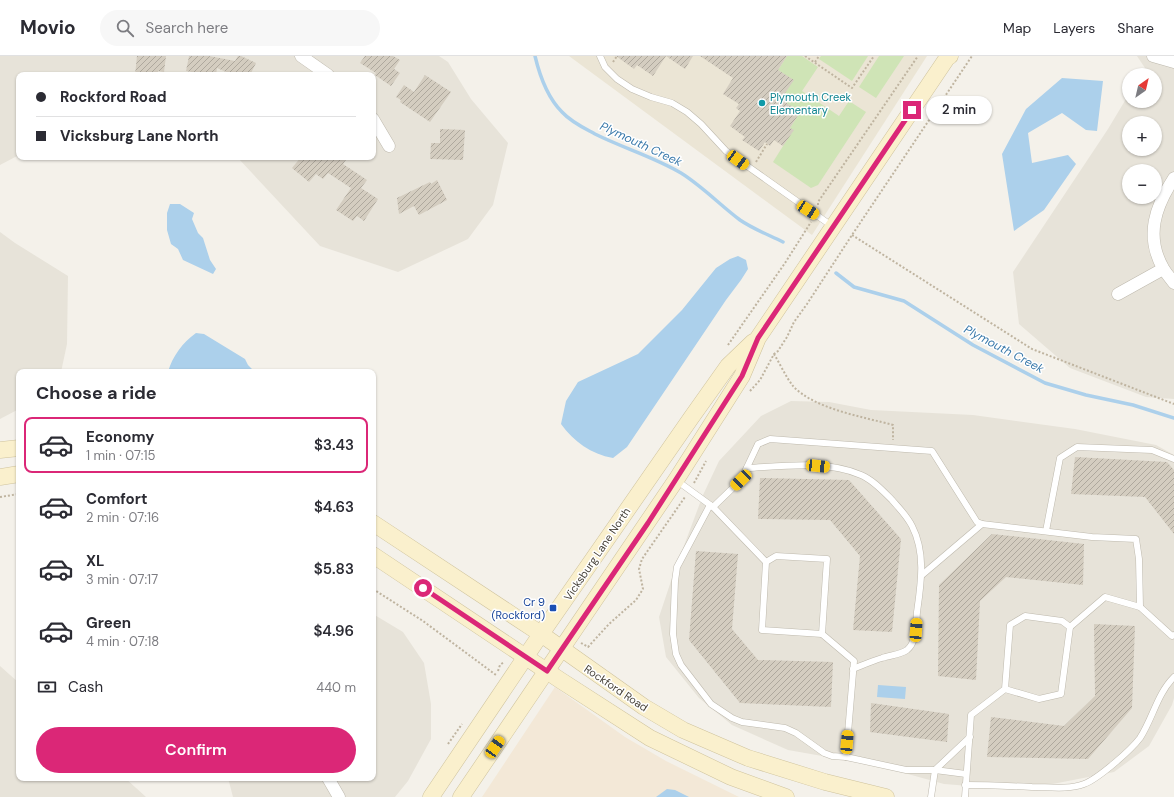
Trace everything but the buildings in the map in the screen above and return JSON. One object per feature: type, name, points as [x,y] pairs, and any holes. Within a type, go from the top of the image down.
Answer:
[{"type":"main road","name":"Vicksburg Lane North","points":[[461,797],[676,480],[742,376],[758,338],[834,228],[948,57]]},
{"type":"main road","name":"Vicksburg Lane North","points":[[431,797],[626,510],[728,366],[758,338]]},
{"type":"main road","points":[[0,450],[16,448]]},
{"type":"main road","points":[[0,477],[16,474]]},
{"type":"main road","name":"Rockford Road","points":[[376,525],[541,634],[644,707],[683,730],[748,758],[826,782],[886,797]]},
{"type":"main road","name":"Rockford Road","points":[[376,557],[650,738],[731,777],[786,797]]},
{"type":"street","points":[[301,56],[324,72]]},
{"type":"street","points":[[1153,56],[1174,62]]},
{"type":"street","points":[[376,124],[389,146]]},
{"type":"street","points":[[1174,178],[1157,210],[1154,226],[1154,242],[1157,255],[1163,269],[1174,282]]},
{"type":"street","points":[[1118,294],[1163,269]]},
{"type":"street","points":[[330,781],[339,797]]},
{"type":"lane","points":[[600,56],[605,67],[617,79],[632,89],[651,97],[672,103],[687,112],[701,124],[726,151],[834,228]]},
{"type":"lane","points":[[966,774],[935,770],[906,770],[846,756],[832,756],[796,733],[785,728],[742,722],[732,718],[711,704],[681,665],[676,654],[673,634],[677,567],[711,506],[741,480],[758,444],[770,439],[932,451],[977,522],[982,524],[1092,537],[1136,539],[1139,559],[1140,607]]},
{"type":"lane","points":[[1046,531],[1060,458],[1077,447],[1152,450],[1174,459]]},
{"type":"lane","points":[[747,468],[818,466],[849,471],[863,476],[885,493],[905,514],[912,526],[918,540],[922,575],[916,630],[913,641],[908,649],[900,654],[882,658],[853,669]]},
{"type":"lane","points":[[676,480],[711,506],[766,562],[762,630],[822,634],[854,661],[846,756]]},
{"type":"lane","points":[[922,575],[982,524]]},
{"type":"lane","points":[[766,562],[776,556],[827,560],[822,634]]},
{"type":"lane","points":[[1004,689],[1039,699],[1061,694],[1070,627],[1105,597],[1140,607],[1172,636],[1174,635]]},
{"type":"lane","points":[[965,797],[971,715],[1004,689],[1010,625],[1024,616],[1062,621],[1070,627]]},
{"type":"lane","points":[[965,785],[1060,788],[1084,784],[1094,779],[1120,757],[1138,739],[1145,729],[1158,699],[1174,677]]},
{"type":"lane","points":[[930,797],[935,770],[970,737]]},
{"type":"path","points":[[805,56],[852,88],[874,56]]},
{"type":"path","points":[[815,62],[819,56]]},
{"type":"path","points":[[727,346],[786,263],[815,215],[818,202],[918,56]]},
{"type":"path","points":[[749,393],[760,380],[794,322],[972,56]]},
{"type":"path","points":[[751,169],[768,144]]},
{"type":"path","points":[[852,235],[1032,349],[1174,404]]},
{"type":"path","points":[[774,354],[792,385],[804,396],[830,408],[893,425],[893,448]]},
{"type":"path","points":[[570,635],[588,647],[608,624],[636,600],[643,589],[639,569],[642,559],[696,481],[707,459]]},
{"type":"path","points":[[0,497],[16,494]]},
{"type":"path","points":[[376,591],[423,620],[496,675]]},
{"type":"shaded area","points":[[0,56],[439,56],[448,62],[471,99],[508,143],[493,205],[468,239],[398,272],[320,246],[240,160],[376,160],[376,72],[16,72],[16,157],[0,165]]},
{"type":"shaded area","points":[[569,56],[927,56],[812,235]]},
{"type":"shaded area","points":[[1137,56],[1174,56],[1174,399],[1146,397],[1070,368],[1019,324],[1013,272],[1122,106],[1122,108],[1162,108],[1162,68],[1145,68]]},
{"type":"shaded area","points":[[0,232],[68,276],[67,344],[62,369],[16,369],[16,411],[0,419]]},
{"type":"shaded area","points":[[791,401],[829,402],[871,410],[973,415],[1075,429],[1156,445],[1174,455],[1174,698],[1172,705],[1149,746],[1114,772],[1022,790],[944,784],[879,766],[788,750],[732,725],[699,698],[666,657],[659,617],[703,495],[719,461],[761,416]]},
{"type":"shaded area","points":[[376,616],[403,632],[424,663],[431,704],[431,739],[408,781],[395,797],[233,797],[229,781],[376,781]]},
{"type":"shaded area","points":[[0,666],[16,680],[16,781],[128,781],[146,797],[0,797]]},
{"type":"shaded area","points":[[555,687],[625,737],[666,761],[739,797],[482,797]]},
{"type":"green space","points":[[787,56],[802,56],[818,67],[802,91],[839,116],[849,101],[866,112],[818,185],[811,188],[773,162],[793,130],[790,128],[800,112],[785,102],[787,98],[783,96],[793,80],[778,70]]},
{"type":"green space","points":[[821,56],[868,56],[852,81],[819,59]]},
{"type":"green space","points":[[879,56],[904,56],[876,98],[859,87]]},
{"type":"water","points":[[1062,78],[1103,81],[1097,131],[1086,130],[1062,113],[1028,133],[1032,163],[1068,155],[1076,164],[1044,210],[1014,231],[1002,154],[1026,109]]},
{"type":"water","points":[[170,204],[180,204],[194,213],[192,219],[198,233],[203,238],[210,260],[216,269],[213,274],[183,260],[178,249],[171,244],[167,230],[167,213]]},
{"type":"water","points":[[738,256],[746,260],[748,269],[627,447],[613,458],[597,454],[577,442],[561,424],[566,401],[578,382],[638,354],[682,310],[716,268]]},
{"type":"water","points":[[196,333],[204,334],[245,359],[252,369],[169,369],[179,350]]},
{"type":"water","points":[[878,685],[906,687],[905,699],[877,697]]},
{"type":"water","points":[[667,789],[675,790],[689,797],[656,797]]},
{"type":"waterway","name":"Plymouth Creek","points":[[535,56],[539,72],[548,93],[552,100],[569,119],[595,134],[660,162],[681,173],[740,220],[783,242]]},
{"type":"waterway","name":"Plymouth Creek","points":[[836,273],[854,287],[904,301],[973,345],[1045,383],[1086,395],[1133,405],[1174,418]]},
{"type":"place","name":"Plymouth Creek Elementary","points":[[762,103]]},
{"type":"place","name":"Cr 9 (Rockford)","points":[[553,608]]},
{"type":"route","points":[[423,588],[547,671],[570,635],[648,523],[742,376],[758,338],[834,228],[912,110]]}]
